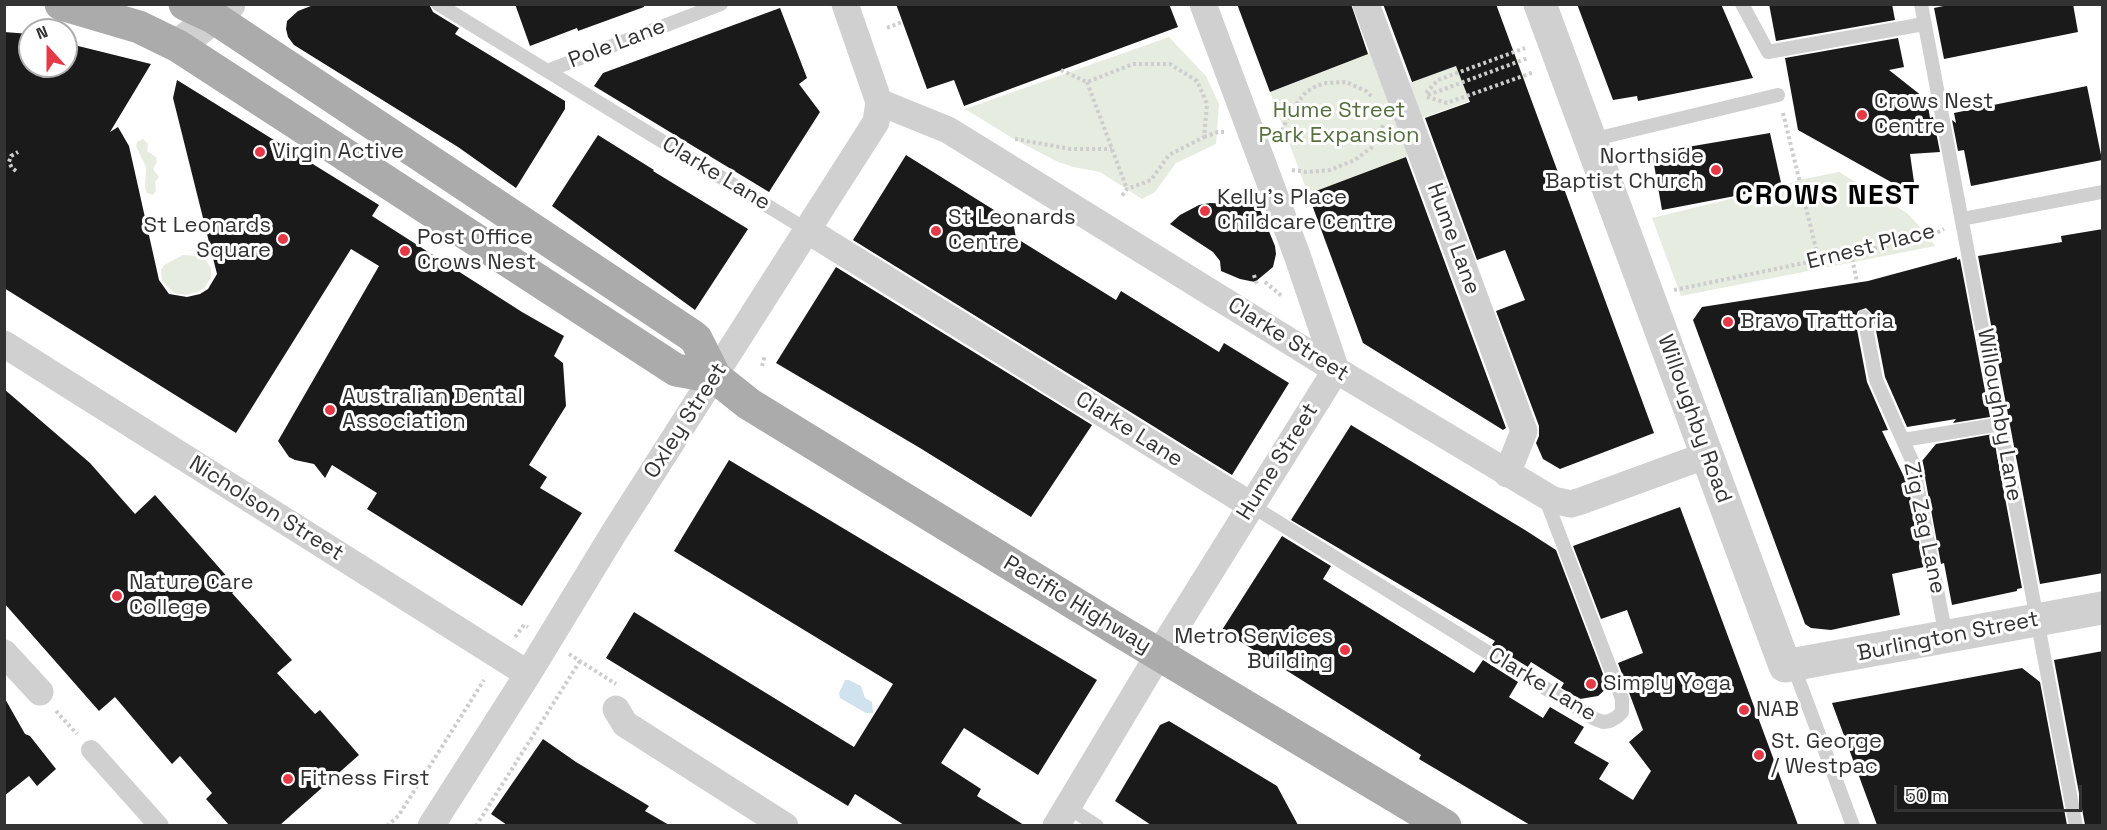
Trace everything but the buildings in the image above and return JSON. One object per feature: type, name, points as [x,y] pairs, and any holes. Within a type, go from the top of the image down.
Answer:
[{"type":"main road","name":"Pacific Highway","points":[[61,4],[139,27],[178,46],[676,370],[715,377]]},
{"type":"main road","name":"Pacific Highway","points":[[209,8],[691,335],[696,339],[715,377],[749,404],[1445,825]]},
{"type":"street","points":[[845,4],[879,102]]},
{"type":"street","points":[[1203,4],[1297,255],[1336,370]]},
{"type":"street","name":"Hume Lane","points":[[1366,4],[1414,102],[1524,431],[1507,474]]},
{"type":"street","name":"Willoughby Road","points":[[1540,4],[1785,666],[1793,665]]},
{"type":"street","points":[[178,46],[209,8]]},
{"type":"street","name":"Oxley Street","points":[[431,825],[876,122],[879,102]]},
{"type":"street","name":"Clarke Street","points":[[879,102],[948,130],[1507,474],[1562,503],[1581,501],[1707,455]]},
{"type":"street","name":"Clarke Lane","points":[[807,230],[1252,506]]},
{"type":"street","name":"Nicholson Street","points":[[4,344],[528,674]]},
{"type":"street","name":"Hume Street","points":[[1062,816],[1159,654],[1336,370]]},
{"type":"street","name":"Burlington Street","points":[[1793,665],[2103,609]]},
{"type":"street","points":[[4,652],[40,692]]},
{"type":"street","points":[[619,698],[626,724],[785,825]]},
{"type":"street","points":[[92,750],[159,825]]},
{"type":"lane","name":"Clarke Lane","points":[[438,4],[807,230]]},
{"type":"lane","name":"Pole Lane","points":[[547,71],[721,4]]},
{"type":"lane","points":[[1742,4],[1768,52],[1924,24]]},
{"type":"lane","name":"Willoughby Lane","points":[[1921,4],[2076,825]]},
{"type":"lane","points":[[1591,140],[1778,94]]},
{"type":"lane","name":"Ernest Place","points":[[1962,219],[2103,192]]},
{"type":"lane","name":"Zig Zag Lane","points":[[1864,317],[1876,380],[1913,463],[1946,637]]},
{"type":"lane","points":[[1903,440],[2001,424]]},
{"type":"lane","name":"Clarke Lane","points":[[1252,506],[1596,719],[1603,722],[1610,721],[1622,712],[1622,699],[1544,495]]},
{"type":"lane","name":"Willoughby Road","points":[[1793,665],[1853,825]]},
{"type":"lane","points":[[1062,816],[1097,825]]},
{"type":"path","points":[[886,28],[902,22]]},
{"type":"path","points":[[1414,102],[1437,80],[1525,48]]},
{"type":"path","points":[[1288,169],[1306,172],[1323,171],[1355,160],[1365,154],[1378,138],[1384,123],[1382,115],[1528,58]]},
{"type":"path","points":[[1087,82],[1133,64],[1170,64],[1197,81],[1208,104],[1204,137]]},
{"type":"path","points":[[1061,70],[1087,82],[1127,189]]},
{"type":"path","points":[[1414,102],[1447,103],[1534,72]]},
{"type":"path","points":[[1278,142],[1290,112],[1306,92],[1316,87],[1326,83],[1347,82],[1366,91],[1374,98]]},
{"type":"path","points":[[1778,94],[1819,261]]},
{"type":"path","points":[[1121,197],[1127,189],[1151,180],[1169,155],[1204,137],[1218,132],[1227,133]]},
{"type":"path","points":[[1012,142],[1014,139],[1071,149],[1112,149]]},
{"type":"path","points":[[16,171],[9,162],[12,154],[18,152]]},
{"type":"path","name":"Ernest Place","points":[[1674,290],[1929,237],[1962,219]]},
{"type":"path","points":[[1851,253],[1857,282]]},
{"type":"path","points":[[1254,275],[1257,285]]},
{"type":"path","points":[[1265,282],[1287,299]]},
{"type":"path","points":[[762,366],[765,355]]},
{"type":"path","points":[[572,656],[619,698]]},
{"type":"path","points":[[476,825],[580,661]]},
{"type":"path","points":[[387,825],[399,815],[484,680]]},
{"type":"path","points":[[40,692],[92,750]]},
{"type":"path","points":[[537,711],[546,715]]},
{"type":"green space","points":[[1169,37],[1206,76],[1219,104],[1216,144],[1176,163],[1155,192],[1142,199],[1100,172],[1056,161],[965,109]]},
{"type":"green space","name":"Hume Street Park Expansion","points":[[1512,46],[1525,81],[1419,119],[1406,84]]},
{"type":"green space","name":"Hume Street Park Expansion","points":[[1370,53],[1408,156],[1308,194],[1270,92]]},
{"type":"green space","points":[[143,139],[148,144],[147,151],[156,157],[157,162],[153,169],[159,177],[155,182],[156,191],[153,195],[147,193],[145,188],[146,167],[136,146],[137,142]]},
{"type":"green space","points":[[1839,172],[1907,213],[1935,246],[1681,296],[1652,218]]},
{"type":"green space","points":[[183,255],[199,256],[205,259],[211,268],[211,277],[205,287],[198,292],[185,295],[174,293],[162,281],[161,270],[164,265]]},
{"type":"water","points":[[845,680],[861,686],[865,698],[872,702],[873,713],[866,713],[840,698],[839,693]]},
{"type":"place","name":"Crows Nest Centre","points":[[1862,115]]},
{"type":"place","name":"Virgin Active","points":[[260,152]]},
{"type":"place","name":"Northside Baptist Church","points":[[1716,170]]},
{"type":"place","name":"Kelly’s Place Childcare Centre","points":[[1205,211]]},
{"type":"place","name":"St Leonards Centre","points":[[936,231]]},
{"type":"place","name":"St Leonards Square","points":[[283,239]]},
{"type":"place","name":"Post Office Crows Nest","points":[[405,251]]},
{"type":"place","name":"Bravo Trattoria","points":[[1728,322]]},
{"type":"place","name":"Australian Dental Association","points":[[330,410]]},
{"type":"place","name":"Nature Care College","points":[[117,596]]},
{"type":"place","name":"Metro Services Building","points":[[1345,650]]},
{"type":"place","name":"Simply Yoga","points":[[1591,684]]},
{"type":"place","name":"NAB","points":[[1744,710]]},
{"type":"place","name":"St. George / Westpac","points":[[1759,755]]},
{"type":"place","name":"Fitness First","points":[[288,779]]},
{"type":"district","name":"CROWS NEST","points":[[1828,196]]}]
